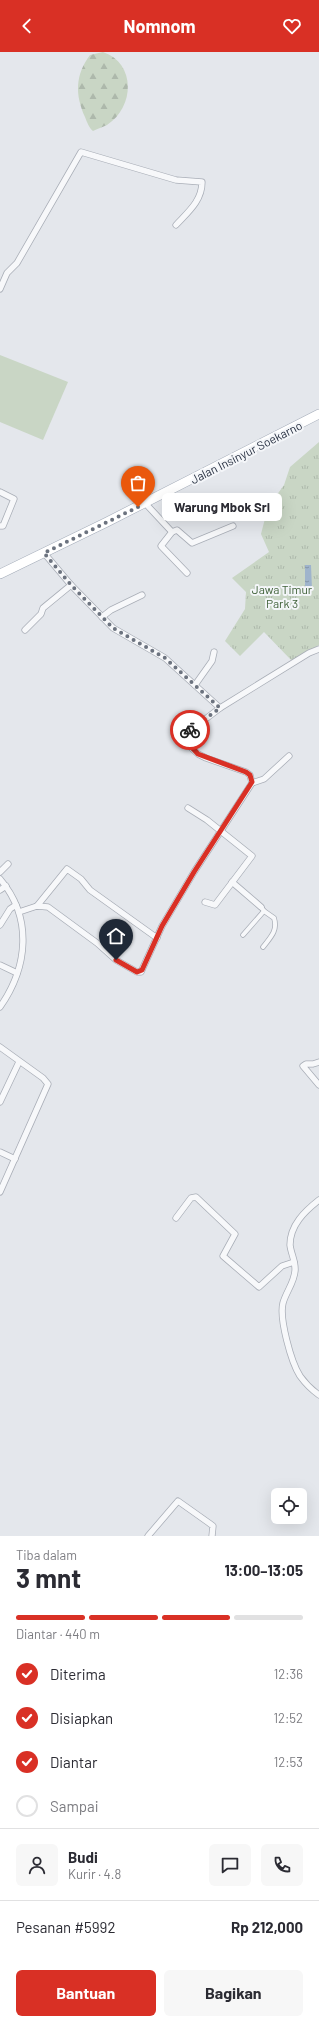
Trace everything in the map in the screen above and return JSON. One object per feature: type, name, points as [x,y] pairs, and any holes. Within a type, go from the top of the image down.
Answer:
[{"type":"main road","name":"Jalan Insinyur Soekarno","points":[[0,574],[145,503],[319,414]]},
{"type":"street","points":[[0,289],[7,274],[17,263],[81,152],[176,180],[202,182],[201,191],[197,201],[176,225]]},
{"type":"street","points":[[0,492],[14,499],[3,526],[0,526]]},
{"type":"street","points":[[145,503],[172,532]]},
{"type":"street","points":[[188,573],[160,546],[172,532],[177,530],[194,543],[233,526]]},
{"type":"street","points":[[44,553],[102,618],[121,634],[165,658],[220,708]]},
{"type":"street","points":[[25,630],[41,614],[43,608],[71,585]]},
{"type":"street","points":[[102,618],[111,610],[142,595]]},
{"type":"street","points":[[252,782],[250,775],[246,772],[202,756],[184,739],[191,730],[220,708],[309,653],[319,649]]},
{"type":"street","points":[[195,685],[212,661],[214,652]]},
{"type":"street","points":[[19,912],[37,906],[48,907],[97,943],[116,960],[137,972],[142,970],[157,938],[194,872],[252,782],[264,780],[289,756]]},
{"type":"street","points":[[188,808],[252,856],[215,905],[205,902]]},
{"type":"street","points":[[0,872],[8,864]]},
{"type":"street","points":[[37,906],[67,869],[81,880],[90,890],[157,938]]},
{"type":"street","points":[[0,879],[6,886],[19,912],[23,932],[24,949],[17,973],[7,998],[0,1007]]},
{"type":"street","points":[[232,882],[274,918],[274,933],[263,947]]},
{"type":"street","points":[[0,890],[6,886]]},
{"type":"street","points":[[0,925],[10,909],[16,905]]},
{"type":"street","points":[[243,935],[263,909]]},
{"type":"street","points":[[0,965],[17,973]]},
{"type":"street","points":[[0,1047],[43,1078],[48,1084],[0,1192]]},
{"type":"street","points":[[0,1102],[19,1062]]},
{"type":"street","points":[[319,1062],[306,1064],[303,1066],[319,1085]]},
{"type":"street","points":[[0,1152],[15,1159]]},
{"type":"street","points":[[176,1218],[191,1198],[196,1197],[235,1234],[234,1239],[223,1253],[223,1256],[259,1288],[282,1266],[294,1262]]},
{"type":"street","points":[[319,1200],[303,1215],[294,1229],[290,1246],[294,1262],[293,1280],[283,1303],[282,1314],[293,1359],[300,1375],[319,1395]]},
{"type":"street","points":[[148,1536],[178,1501],[212,1526],[212,1536]]},
{"type":"green space","points":[[103,52],[114,58],[126,75],[128,86],[127,97],[123,108],[116,117],[107,125],[93,131],[88,125],[79,101],[78,85],[81,70],[90,55]]},
{"type":"green space","points":[[0,355],[68,382],[43,440],[0,422]]},
{"type":"green space","name":"Jawa Timur Park 3","points":[[319,442],[319,645],[292,661],[264,632],[240,656],[225,641],[245,609],[246,592],[232,578],[269,552],[261,534],[268,507],[284,485],[290,467]]},
{"type":"water","points":[[305,565],[311,565],[312,589],[305,589]]},
{"type":"way so far","points":[[138,507],[44,553],[71,585],[113,628],[165,658],[220,708],[190,730]]},
{"type":"place","name":"Warung Mbok Sri","points":[[138,507]]},
{"type":"route","points":[[116,960],[137,972],[141,972],[162,926],[194,872],[252,782],[250,775],[246,772],[198,754],[185,742],[184,739],[190,730]]}]
